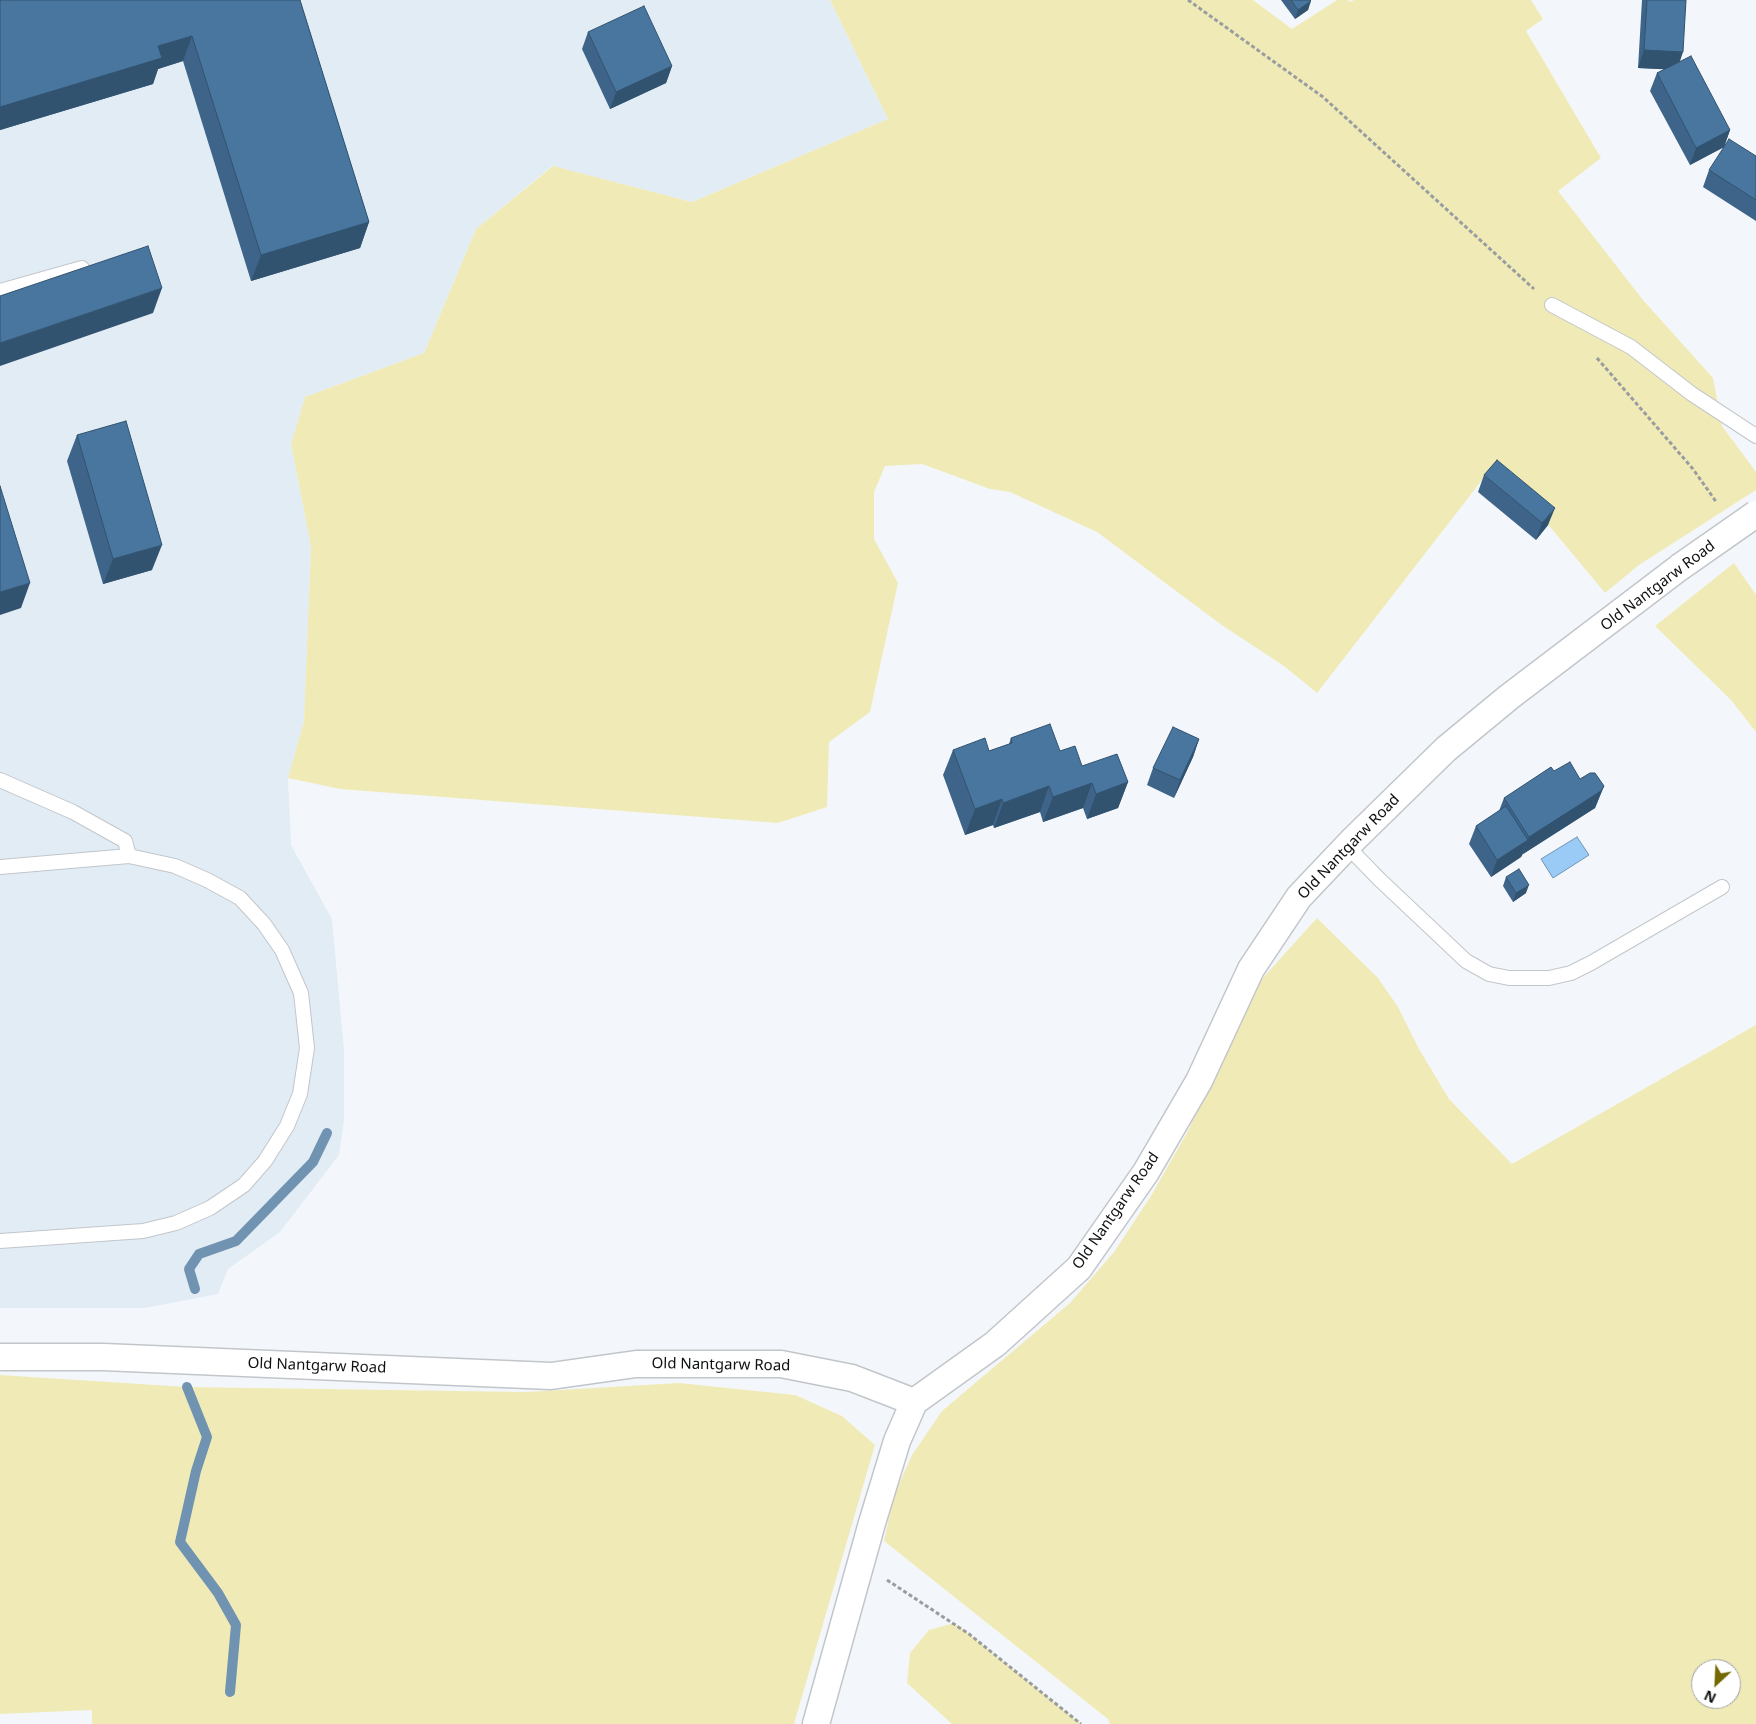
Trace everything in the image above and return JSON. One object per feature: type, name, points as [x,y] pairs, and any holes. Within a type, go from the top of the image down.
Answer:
[{"type":"street","name":"Old Nantgarw Road","points":[[0,1357],[103,1357],[551,1376],[636,1364],[781,1364],[852,1378],[914,1402],[995,1344],[1079,1268],[1146,1172],[1199,1081],[1251,969],[1299,897],[1347,846],[1446,749],[1508,697],[1680,567],[1756,514]]},
{"type":"street","points":[[816,1724],[897,1441],[914,1402]]},
{"type":"lane","points":[[0,291],[82,268]]},
{"type":"lane","points":[[1552,305],[1631,347],[1692,394],[1756,436]]},
{"type":"lane","points":[[0,780],[73,812],[125,841],[130,856]]},
{"type":"lane","points":[[1347,846],[1378,880],[1466,961],[1489,974],[1509,978],[1550,978],[1572,972],[1592,963],[1722,887]]},
{"type":"lane","points":[[0,867],[130,856],[175,866],[207,880],[240,898],[264,924],[282,950],[301,993],[307,1048],[300,1094],[287,1126],[265,1161],[244,1185],[210,1208],[176,1223],[143,1230],[0,1241]]},
{"type":"path","points":[[1188,0],[1323,97],[1552,305]]},
{"type":"path","points":[[1596,357],[1693,469],[1719,506]]},
{"type":"path","points":[[862,1563],[969,1634],[1081,1724]]},
{"type":"shaded area","points":[[0,0],[830,0],[888,119],[692,202],[552,166],[476,229],[424,353],[305,397],[291,444],[311,546],[304,721],[288,778],[291,845],[332,919],[344,1051],[344,1120],[339,1155],[280,1232],[228,1269],[218,1294],[145,1308],[0,1308]]},
{"type":"shaded area","points":[[830,0],[1253,0],[1292,29],[1337,0],[1348,0],[1350,2],[1354,0],[1531,0],[1543,19],[1526,31],[1601,158],[1558,191],[1643,300],[1713,378],[1722,426],[1756,472],[1756,490],[1639,565],[1605,593],[1496,462],[1317,693],[1284,666],[1223,626],[1097,532],[1010,492],[990,489],[922,464],[885,466],[874,492],[874,539],[898,583],[870,712],[829,742],[827,807],[778,823],[340,789],[288,778],[304,721],[311,546],[291,444],[305,397],[424,353],[476,229],[553,166],[692,202],[888,119]]},
{"type":"shaded area","points":[[1734,563],[1756,595],[1756,732],[1731,700],[1655,626]]},
{"type":"shaded area","points":[[1317,918],[1378,978],[1398,1007],[1419,1049],[1449,1099],[1512,1164],[1756,1025],[1756,1724],[1110,1724],[1108,1719],[884,1541],[894,1495],[912,1455],[942,1411],[1070,1303],[1114,1252],[1151,1196],[1188,1131],[1232,1034],[1261,980]]},
{"type":"shaded area","points":[[0,1375],[187,1387],[526,1392],[679,1383],[795,1395],[842,1416],[875,1445],[794,1724],[92,1724],[92,1710],[0,1714]]},
{"type":"shaded area","points":[[954,1623],[1081,1724],[952,1724],[907,1683],[910,1653],[929,1630]]},
{"type":"water","points":[[1577,837],[1589,855],[1553,878],[1541,859]]},
{"type":"building","points":[[0,0],[300,0],[369,222],[261,255],[192,36],[158,46],[162,58],[0,107]]},
{"type":"building","points":[[1291,0],[1310,0],[1311,1],[1298,10]]},
{"type":"building","points":[[1647,0],[1686,0],[1683,52],[1644,50]]},
{"type":"building","points":[[644,6],[672,66],[616,92],[588,32]]},
{"type":"building","points":[[1691,56],[1730,130],[1696,148],[1657,73]]},
{"type":"building","points":[[1729,139],[1756,156],[1756,200],[1709,170]]},
{"type":"building","points":[[148,246],[162,288],[0,343],[0,296]]},
{"type":"building","points":[[126,421],[162,545],[113,559],[77,435]]},
{"type":"building","points":[[1497,460],[1555,508],[1542,523],[1484,475]]},
{"type":"building","points":[[0,486],[30,583],[0,592]]},
{"type":"building","points":[[1050,724],[1060,751],[1075,746],[1082,766],[1117,754],[1128,782],[1096,794],[1092,783],[1053,797],[1049,786],[1003,803],[1002,799],[975,809],[953,750],[985,738],[989,751],[1012,743],[1011,738]]},
{"type":"building","points":[[1173,727],[1199,739],[1180,780],[1153,768]]},
{"type":"building","points":[[1570,762],[1580,779],[1590,773],[1595,773],[1604,786],[1601,791],[1529,837],[1504,798],[1551,767],[1554,771]]},
{"type":"building","points":[[1506,806],[1528,840],[1497,860],[1476,826]]},
{"type":"building","points":[[1519,869],[1529,885],[1516,893],[1506,877]]},
{"type":"waterway","points":[[195,1289],[189,1269],[199,1254],[236,1241],[313,1162],[327,1133]]},
{"type":"waterway","points":[[187,1387],[207,1437],[196,1471],[180,1542],[218,1593],[236,1625],[230,1692]]}]
